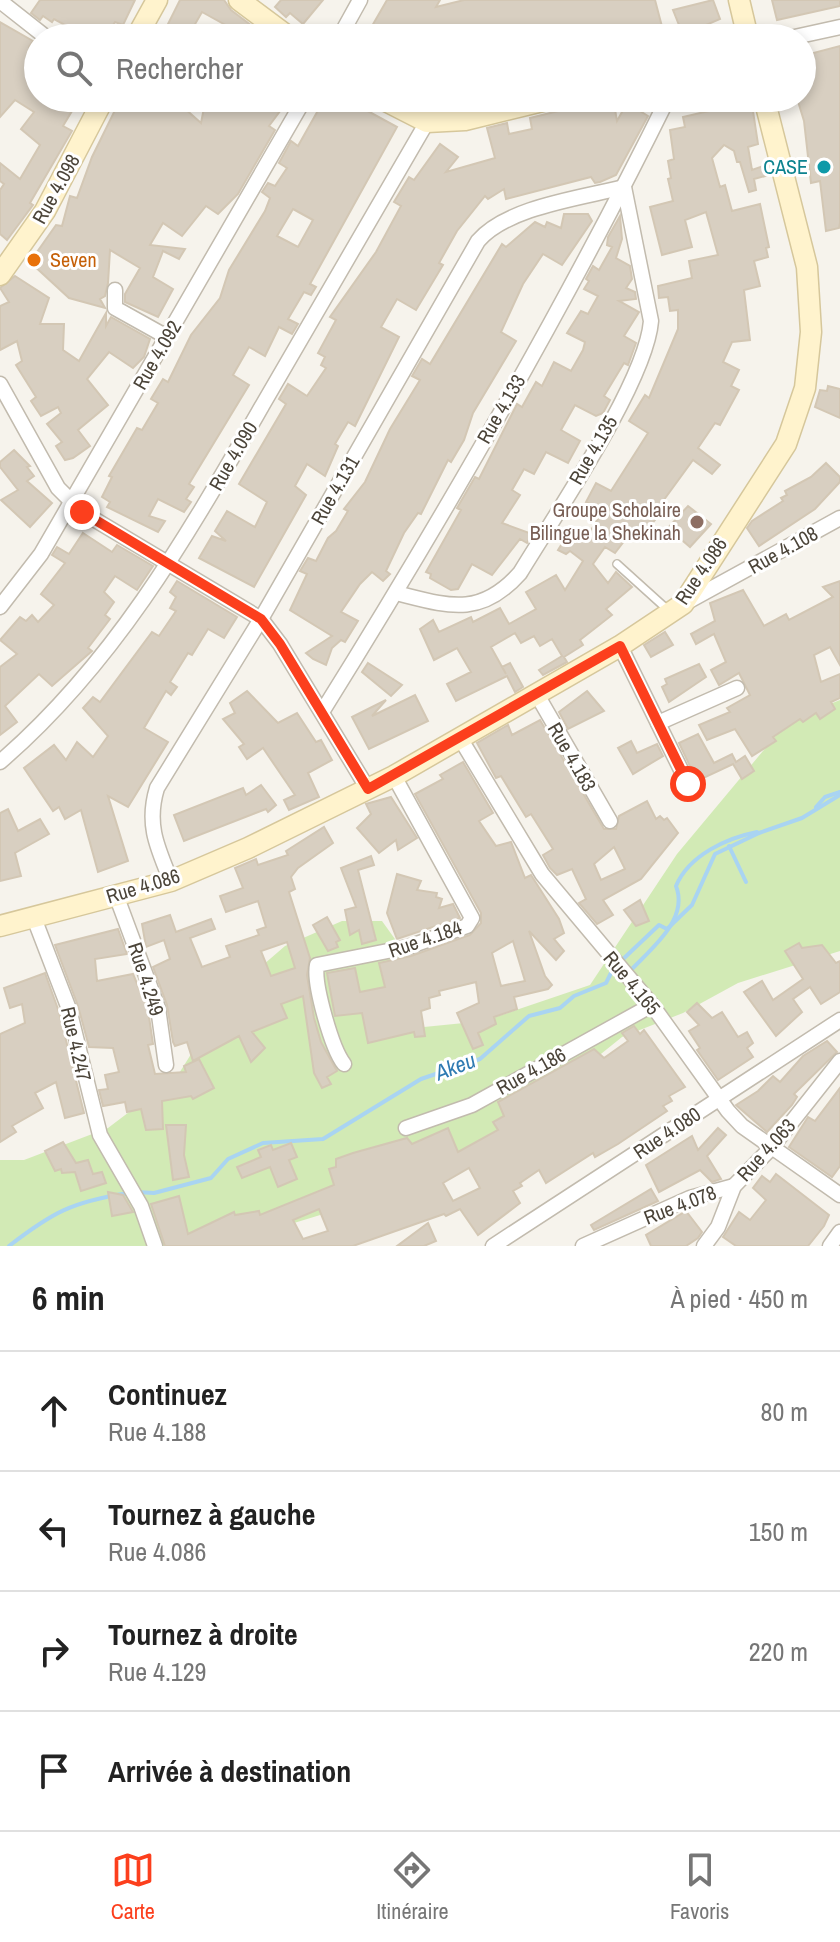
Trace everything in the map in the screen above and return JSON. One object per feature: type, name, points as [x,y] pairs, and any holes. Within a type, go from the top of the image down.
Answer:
[{"type":"street","points":[[144,24],[157,0]]},
{"type":"street","points":[[239,0],[271,24]]},
{"type":"street","points":[[347,24],[360,0]]},
{"type":"street","points":[[739,0],[745,24]]},
{"type":"street","points":[[0,1],[29,24]]},
{"type":"street","points":[[816,32],[840,27]]},
{"type":"street","name":"Rue 4.098","points":[[0,275],[45,211],[97,112]]},
{"type":"street","name":"Rue 4.092","points":[[1,603],[41,554],[72,503],[297,112]]},
{"type":"street","points":[[407,112],[427,122],[465,120],[498,112]]},
{"type":"street","name":"Rue 4.133","points":[[322,712],[396,593],[624,187],[661,112]]},
{"type":"street","name":"Rue 4.086","points":[[0,926],[171,881],[368,789],[620,646],[677,608],[786,444],[805,388],[811,332],[807,267],[768,112]]},
{"type":"street","name":"Rue 4.090","points":[[0,762],[46,723],[104,656],[171,563],[427,122]]},
{"type":"street","name":"Rue 4.135","points":[[396,593],[454,607],[490,599],[507,588],[520,573],[616,410],[650,336],[651,321],[624,187]]},
{"type":"street","name":"Rue 4.131","points":[[171,881],[150,827],[157,788],[261,619],[486,232],[514,216],[624,187]]},
{"type":"street","points":[[115,290],[115,308],[167,337]]},
{"type":"street","points":[[0,384],[48,471],[72,503],[93,519],[261,619],[368,789]]},
{"type":"street","name":"Rue 4.108","points":[[677,608],[840,518]]},
{"type":"street","points":[[620,646],[688,784]]},
{"type":"street","points":[[658,723],[737,688]]},
{"type":"street","name":"Rue 4.183","points":[[536,693],[610,821]]},
{"type":"street","name":"Rue 4.165","points":[[460,738],[542,874],[652,1005],[735,1119],[840,1195]]},
{"type":"street","name":"Rue 4.184","points":[[344,1064],[336,1051],[328,1024],[317,965],[408,947],[467,926],[472,918],[394,776]]},
{"type":"street","name":"Rue 4.249","points":[[116,895],[158,1008],[166,1065]]},
{"type":"street","name":"Rue 4.247","points":[[34,918],[69,1009],[92,1111],[118,1170],[141,1206],[155,1246]]},
{"type":"street","name":"Rue 4.186","points":[[406,1128],[472,1105],[652,1005]]},
{"type":"street","name":"Rue 4.080","points":[[493,1246],[840,1020]]},
{"type":"street","name":"Rue 4.063","points":[[704,1246],[718,1227],[734,1186],[772,1147],[840,1061]]},
{"type":"street","name":"Rue 4.078","points":[[583,1246],[690,1198],[734,1186]]},
{"type":"street","points":[[830,1246],[840,1232]]},
{"type":"lane","points":[[617,564],[677,608]]},
{"type":"green space","points":[[840,700],[840,951],[738,983],[683,1013],[622,1037],[484,1148],[379,1197],[219,1246],[0,1246],[0,1160],[24,1160],[108,1128],[178,1075],[228,995],[285,946],[342,921],[382,921],[410,960],[414,1028],[484,1021],[590,985],[677,854],[788,721]]},
{"type":"building","points":[[40,0],[135,0],[123,24],[63,24],[43,16],[40,20],[31,13]]},
{"type":"building","points":[[180,0],[224,0],[231,10],[250,24],[224,24],[202,12],[195,24],[168,24]]},
{"type":"building","points":[[281,0],[323,0],[303,24],[290,13],[286,17],[275,7]]},
{"type":"building","points":[[387,0],[440,0],[436,7],[464,0],[655,0],[661,24],[373,24]]},
{"type":"building","points":[[713,0],[720,19],[708,24],[679,24],[673,10]]},
{"type":"building","points":[[772,0],[840,0],[840,6],[777,20]]},
{"type":"building","points":[[0,22],[24,36],[24,106],[15,100],[0,117]]},
{"type":"building","points":[[840,46],[840,223],[839,228],[826,231],[820,181],[811,183],[801,112],[816,112],[816,52]]},
{"type":"building","points":[[34,112],[71,112],[63,126],[72,131],[30,203],[33,205],[7,240],[0,234],[0,190],[4,184],[0,181],[0,163],[20,179],[40,145],[21,129]]},
{"type":"building","points":[[114,112],[189,112],[201,123],[203,112],[279,112],[269,126],[275,130],[238,194],[218,214],[206,206],[182,236],[163,223],[150,245],[185,249],[179,259],[163,251],[153,277],[173,289],[158,317],[125,302],[125,294],[140,268],[110,250],[108,283],[105,296],[100,299],[105,308],[69,298],[30,262],[56,225],[62,226],[70,196],[77,198],[92,157]]},
{"type":"building","points":[[317,112],[370,112],[397,127],[310,284],[316,287],[311,295],[304,292],[288,319],[298,324],[292,334],[279,327],[265,356],[249,347],[233,375],[249,385],[189,484],[194,487],[186,499],[191,502],[184,512],[158,499],[149,516],[165,521],[158,532],[107,507],[110,502],[102,497],[112,477],[109,476],[137,428],[142,430],[158,403],[151,399],[163,379],[168,382],[191,335],[220,298],[229,270],[265,211],[270,198],[262,192],[268,183],[275,186],[287,168],[279,163],[291,141],[298,146]],"holes":[[[293,209],[313,220],[298,247],[277,236]]]},
{"type":"building","points":[[554,112],[615,112],[617,121],[622,112],[642,112],[648,116],[616,175],[600,182],[595,183],[591,177],[506,199],[504,189],[488,199],[485,196],[457,231],[439,263],[443,265],[416,310],[397,299],[381,327],[399,337],[355,426],[348,422],[335,444],[338,446],[325,476],[307,464],[295,486],[306,495],[254,587],[199,558],[212,536],[226,541],[215,531],[227,511],[255,527],[267,502],[239,484],[286,404],[279,399],[288,384],[307,396],[326,368],[321,365],[325,357],[318,353],[336,320],[330,317],[376,252],[401,206],[394,202],[409,177],[414,180],[440,144],[458,157],[446,172],[495,158],[487,128],[507,123],[509,134],[532,129],[530,118]]},
{"type":"building","points":[[704,112],[753,112],[758,144],[748,147],[752,170],[766,165],[769,175],[754,179],[756,190],[749,192],[734,151],[724,145],[712,158],[720,187],[725,185],[732,211],[760,204],[769,247],[766,248],[768,257],[754,261],[760,286],[744,290],[750,340],[732,342],[723,362],[739,370],[731,386],[739,390],[720,425],[715,423],[698,448],[720,465],[712,474],[693,460],[658,508],[662,511],[640,539],[632,531],[615,553],[605,547],[593,564],[608,583],[616,572],[632,587],[606,609],[612,615],[580,640],[583,645],[564,657],[567,662],[543,675],[539,670],[562,656],[552,639],[540,646],[534,636],[521,643],[515,633],[491,647],[502,667],[510,663],[523,687],[515,692],[507,676],[456,701],[447,684],[471,672],[457,648],[434,660],[420,629],[433,620],[439,632],[471,617],[473,622],[500,608],[509,624],[536,609],[526,592],[556,575],[565,590],[583,561],[570,551],[566,554],[558,550],[571,529],[586,538],[603,511],[586,502],[596,483],[611,491],[648,433],[629,421],[645,395],[649,398],[678,329],[678,310],[670,311],[668,297],[659,298],[658,286],[692,278],[689,261],[718,255],[706,212],[685,220],[692,247],[662,255],[650,207],[673,201],[668,179],[671,178],[668,161],[674,159],[670,130],[685,127],[683,117]]},
{"type":"building","points":[[564,214],[588,214],[592,221],[562,265],[543,254],[523,284],[501,332],[516,341],[473,413],[464,440],[451,462],[448,460],[421,514],[418,513],[404,533],[386,571],[390,574],[383,581],[372,572],[360,584],[341,612],[358,621],[345,642],[341,640],[332,648],[326,665],[313,659],[306,653],[332,636],[290,610],[307,574],[300,571],[308,558],[316,561],[328,538],[336,531],[348,511],[344,509],[365,482],[390,429],[420,380],[412,376],[422,359],[430,364],[502,244],[506,247],[535,222],[545,227],[547,222],[561,228]]},
{"type":"building","points":[[620,216],[622,239],[616,258],[630,266],[632,279],[626,288],[635,292],[636,299],[619,301],[639,312],[624,336],[636,343],[628,365],[624,363],[604,396],[610,400],[603,413],[596,416],[575,405],[561,430],[580,441],[568,463],[546,452],[534,474],[524,469],[512,490],[520,495],[502,523],[532,534],[527,543],[520,539],[492,575],[472,564],[458,589],[451,590],[430,578],[431,574],[426,572],[461,510],[457,508],[475,477],[479,479],[517,404],[522,407],[536,382],[542,386],[554,362],[571,371],[583,350],[585,342],[567,333],[581,311],[588,314],[598,296],[584,289],[589,281],[586,279],[593,266],[599,270],[612,247],[607,245],[608,237]]},
{"type":"building","points":[[15,276],[49,298],[40,324],[64,324],[63,350],[79,361],[106,313],[106,326],[111,317],[150,339],[144,357],[133,368],[109,352],[87,379],[108,405],[78,430],[90,446],[73,458],[65,460],[56,446],[62,442],[47,424],[61,413],[58,407],[41,416],[31,401],[36,397],[16,365],[22,361],[17,341],[0,350],[0,306],[9,302],[0,288]]},
{"type":"building","points":[[828,386],[840,389],[840,418],[815,407],[820,390],[827,391]]},
{"type":"building","points":[[14,450],[30,466],[27,467],[34,476],[27,481],[52,503],[30,527],[1,500],[18,490],[0,467],[0,462]]},
{"type":"building","points":[[826,463],[840,477],[840,482],[815,509],[759,546],[747,528],[752,521],[783,501],[781,498],[787,495],[785,491],[811,477]]},
{"type":"building","points":[[688,506],[711,524],[690,547],[668,528]]},
{"type":"building","points":[[83,533],[112,552],[117,545],[153,566],[137,590],[115,576],[104,592],[114,602],[105,615],[110,619],[88,648],[92,651],[52,686],[39,674],[5,706],[17,722],[0,735],[0,667],[17,654],[0,640],[20,617],[26,621],[32,615],[38,622],[54,605],[41,594],[65,563],[52,555],[57,547],[69,554]]},
{"type":"building","points":[[177,581],[237,617],[224,638],[208,629],[170,682],[177,687],[171,695],[166,691],[144,728],[168,742],[128,807],[108,796],[128,861],[98,872],[81,810],[65,819],[59,807],[53,811],[24,768],[54,745],[66,760],[77,742],[93,757],[108,736],[83,708],[93,697],[100,702],[152,632],[159,636],[176,611],[170,608],[176,597],[170,592]]},
{"type":"building","points":[[840,581],[840,665],[830,647],[814,655],[821,682],[840,674],[840,698],[831,702],[835,709],[820,719],[816,713],[803,722],[800,719],[773,737],[776,741],[752,756],[735,729],[707,740],[699,725],[730,712],[727,708],[750,695],[739,673],[719,685],[711,670],[726,662],[714,634],[696,644],[691,634],[715,621],[710,603],[743,590],[764,626],[786,614],[789,620],[833,597],[823,587]]},
{"type":"building","points":[[665,632],[673,645],[651,657],[644,645]]},
{"type":"building","points":[[368,663],[402,685],[391,696],[362,672]]},
{"type":"building","points":[[699,664],[706,677],[669,702],[662,687],[667,684],[665,679]]},
{"type":"building","points":[[247,691],[278,723],[297,713],[316,742],[321,740],[332,760],[308,773],[319,797],[289,810],[284,800],[295,795],[263,748],[247,759],[239,747],[244,744],[223,719],[235,713],[230,703]]},
{"type":"building","points":[[587,691],[604,711],[568,729],[559,712]]},
{"type":"building","points":[[415,695],[428,721],[369,749],[352,717],[386,700],[372,716]]},
{"type":"building","points":[[540,720],[604,829],[616,829],[619,816],[647,801],[656,819],[660,816],[664,820],[667,818],[678,833],[641,879],[603,900],[613,915],[597,924],[579,903],[586,899],[572,869],[557,875],[550,868],[543,855],[553,849],[531,814],[526,817],[501,776],[496,778],[477,743],[508,725],[512,735]],"holes":[[[614,847],[625,869],[601,880],[594,864]]]},
{"type":"building","points":[[698,734],[714,763],[732,754],[736,762],[745,756],[754,771],[742,779],[733,764],[697,781],[679,743]]},
{"type":"building","points":[[631,741],[637,753],[657,744],[663,756],[633,774],[618,748]]},
{"type":"building","points":[[463,762],[493,813],[479,821],[496,846],[511,842],[525,878],[531,875],[559,919],[564,933],[554,939],[564,951],[556,960],[529,931],[545,976],[552,985],[548,989],[514,997],[517,1009],[494,1017],[496,1024],[478,1033],[483,1045],[473,1049],[457,1013],[479,1003],[476,982],[439,991],[440,995],[429,998],[430,1008],[421,1011],[425,1036],[415,1037],[414,1032],[368,1043],[362,1013],[335,1016],[327,973],[355,968],[360,992],[385,987],[379,963],[411,956],[470,935],[481,923],[481,913],[415,794],[443,779],[440,775]],"holes":[[[513,941],[525,981],[501,986],[492,953]]]},
{"type":"building","points":[[261,785],[276,805],[268,812],[266,809],[184,841],[174,815],[243,788],[246,795]]},
{"type":"building","points":[[391,797],[417,838],[398,850],[396,840],[379,853],[357,828],[371,814],[366,804]]},
{"type":"building","points":[[8,809],[18,831],[40,819],[49,834],[15,853],[21,876],[0,881],[0,813]]},
{"type":"building","points":[[324,827],[333,843],[298,868],[291,877],[295,889],[289,892],[310,958],[307,975],[314,1018],[321,1042],[337,1071],[327,1077],[331,1084],[322,1088],[314,1073],[303,996],[281,1004],[287,1018],[252,1032],[265,1048],[251,1062],[239,1036],[193,1061],[187,1042],[175,1046],[167,1005],[153,967],[170,959],[164,940],[146,947],[142,924],[170,915],[176,932],[211,919],[215,929],[190,938],[202,967],[230,957],[226,946],[259,935],[257,930],[266,927],[258,901],[226,912],[220,896],[243,888],[235,868],[256,859],[258,865],[288,855],[286,851]],"holes":[[[287,942],[295,968],[271,976],[261,951]]]},
{"type":"building","points":[[371,856],[374,865],[358,870],[376,940],[362,944],[359,930],[350,935],[345,910],[356,907],[341,868]]},
{"type":"building","points":[[397,874],[421,881],[417,890],[437,893],[436,897],[442,899],[439,908],[453,904],[460,918],[397,939],[387,913]]},
{"type":"building","points":[[640,900],[649,921],[636,926],[624,910]]},
{"type":"building","points":[[327,917],[340,940],[336,942],[338,947],[328,951],[313,925]]},
{"type":"building","points":[[118,929],[127,954],[95,959],[97,981],[133,974],[148,1010],[153,1044],[148,1045],[155,1074],[186,1072],[184,1066],[199,1059],[214,1088],[193,1099],[191,1096],[162,1101],[163,1129],[146,1130],[141,1109],[127,1112],[125,1102],[103,1106],[99,1090],[108,1089],[105,1075],[119,1072],[113,1048],[89,1047],[78,1006],[55,945]]},
{"type":"building","points":[[799,943],[802,948],[822,945],[836,963],[840,961],[840,992],[821,1004],[810,987],[793,999],[802,1012],[776,1036],[744,992],[762,981],[773,1000],[803,979],[785,951]]},
{"type":"building","points":[[45,973],[59,1012],[84,1113],[65,1118],[56,1082],[35,1093],[43,1108],[12,1126],[16,1132],[0,1142],[0,1034],[25,1023],[22,1004],[10,1008],[4,988]]},
{"type":"building","points":[[697,1003],[712,1018],[722,1012],[738,1037],[747,1032],[753,1043],[747,1048],[753,1057],[718,1080],[697,1050],[700,1048],[689,1031],[699,1025],[687,1012]]},
{"type":"building","points":[[634,1026],[640,1034],[644,1030],[685,1087],[669,1096],[672,1101],[663,1106],[667,1111],[618,1144],[595,1157],[593,1153],[546,1183],[539,1170],[520,1183],[522,1186],[513,1191],[520,1203],[478,1235],[460,1209],[353,1246],[165,1246],[151,1204],[179,1196],[188,1234],[234,1212],[235,1215],[259,1211],[260,1215],[334,1185],[329,1169],[336,1167],[336,1159],[353,1153],[407,1138],[412,1144],[448,1128],[458,1152],[498,1130],[493,1122],[504,1116],[498,1102],[594,1049],[604,1058],[628,1041],[622,1033]],"holes":[[[469,1168],[480,1188],[453,1201],[443,1183]],[[319,1209],[328,1231],[303,1239],[293,1220]]]},
{"type":"building","points":[[827,1041],[837,1052],[794,1094],[797,1097],[792,1105],[767,1132],[736,1105],[758,1091],[773,1076],[780,1082],[803,1056]]},
{"type":"building","points":[[840,1088],[840,1166],[832,1177],[789,1147],[808,1117],[815,1121]]},
{"type":"building","points":[[166,1125],[186,1125],[184,1155],[189,1177],[173,1180]]},
{"type":"building","points":[[718,1128],[726,1135],[707,1156],[721,1179],[712,1182],[700,1170],[659,1192],[646,1165],[692,1136],[698,1150]]},
{"type":"building","points":[[63,1142],[76,1163],[88,1160],[93,1174],[102,1172],[106,1183],[81,1191],[75,1172],[55,1171],[45,1151]]},
{"type":"building","points":[[291,1143],[297,1157],[289,1160],[297,1179],[278,1187],[270,1167],[242,1178],[237,1167],[261,1157],[258,1150],[271,1145],[273,1150]]},
{"type":"building","points":[[776,1174],[829,1215],[824,1226],[808,1246],[736,1246],[723,1237],[739,1212],[750,1220],[766,1200],[753,1188],[762,1176],[770,1182]]},
{"type":"building","points":[[651,1189],[658,1201],[594,1230],[591,1225]]},
{"type":"building","points":[[108,1192],[123,1195],[133,1212],[112,1216]]},
{"type":"building","points":[[686,1211],[702,1232],[698,1238],[686,1246],[651,1246],[646,1235]]},
{"type":"building","points":[[428,1223],[436,1241],[424,1246],[397,1246]]},
{"type":"waterway","points":[[816,807],[825,797],[840,792]]},
{"type":"waterway","name":"Akeu","points":[[621,961],[659,925],[667,929],[692,905],[715,854],[759,833],[802,818],[840,795]]},
{"type":"waterway","points":[[631,970],[673,921],[679,898],[676,886],[690,865],[722,844],[757,832]]},
{"type":"waterway","points":[[729,846],[746,882]]},
{"type":"waterway","name":"Akeu","points":[[137,1192],[154,1193],[211,1178],[228,1159],[263,1143],[323,1139],[421,1079],[480,1059],[529,1016],[560,1008],[574,996],[606,983],[614,967]]},
{"type":"waterway","name":"Akeu","points":[[9,1246],[64,1210],[92,1200],[128,1193]]},
{"type":"place","name":"CASE","points":[[824,167]]},
{"type":"place","name":"Seven","points":[[34,260]]},
{"type":"place","name":"Groupe Scholaire Bilingue la Shekinah","points":[[697,522]]},
{"type":"route","points":[[82,512],[261,619],[280,644],[368,789],[620,646],[688,784]]}]
